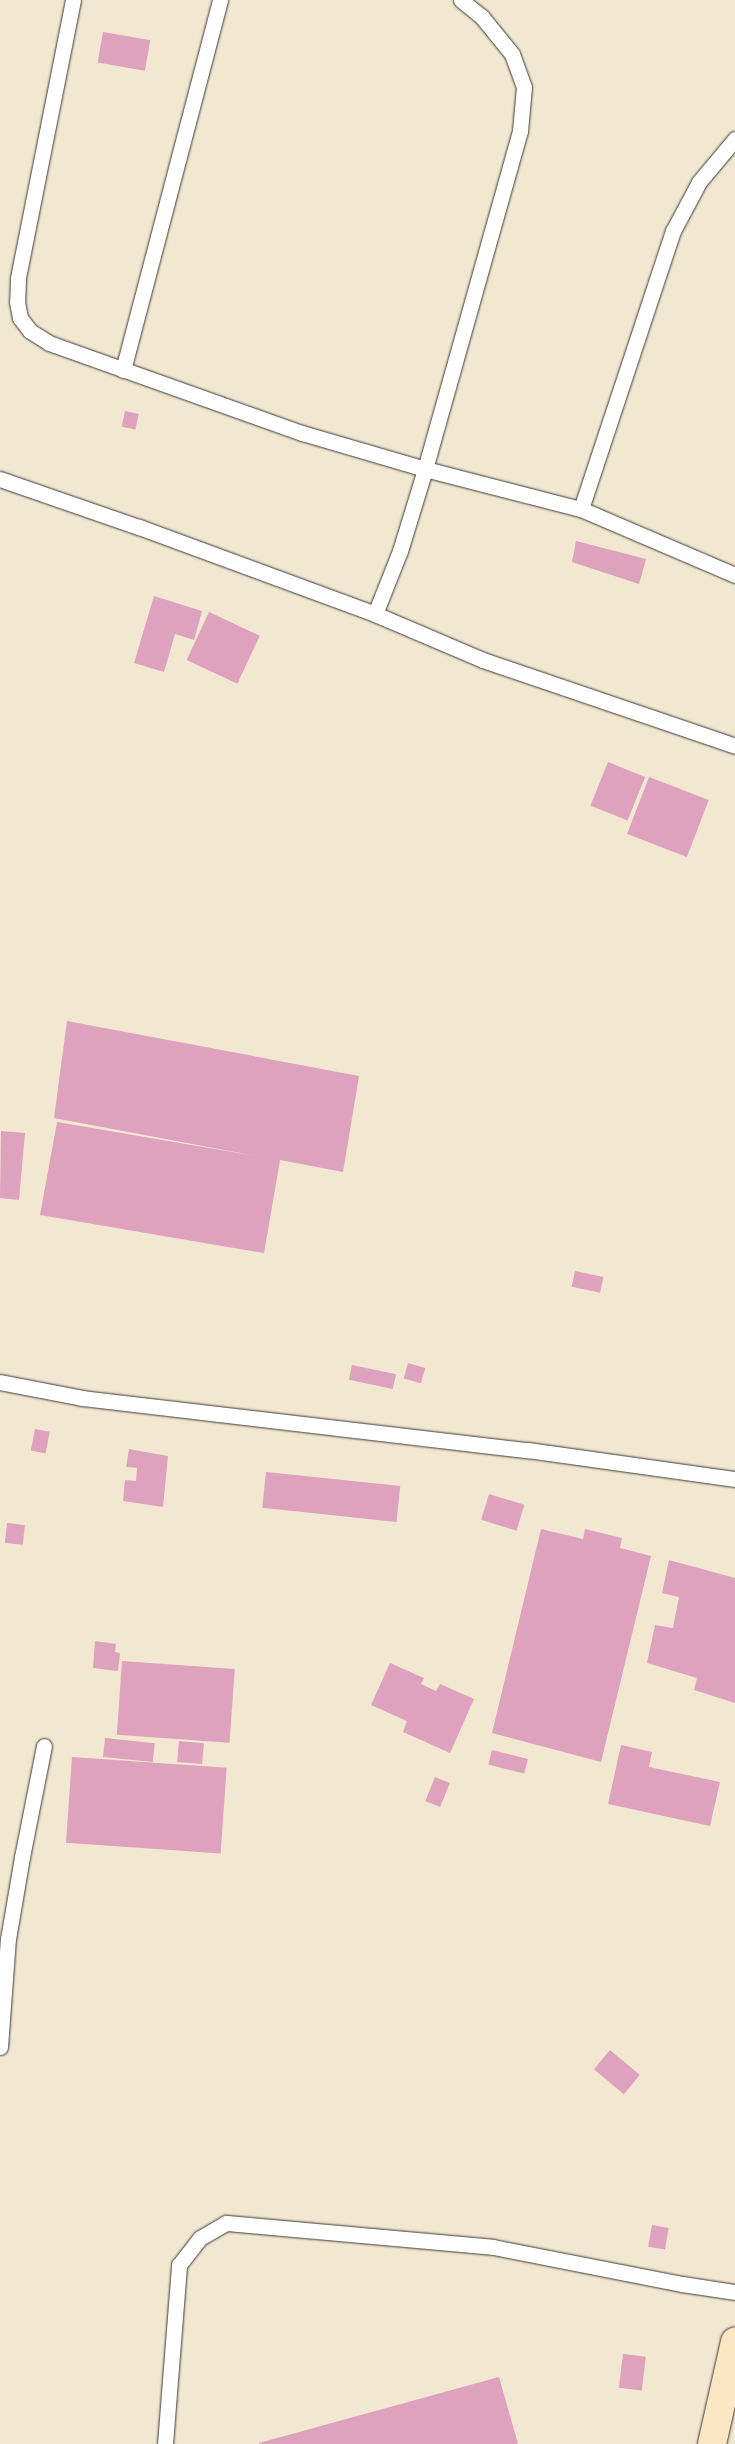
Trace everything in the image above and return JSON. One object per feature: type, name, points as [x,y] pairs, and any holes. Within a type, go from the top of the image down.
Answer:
[{"type":"street","points":[[712,2444],[735,2342]]},
{"type":"lane","points":[[73,0],[18,279],[17,302],[20,318],[30,331],[49,343],[302,432],[425,469],[581,509],[735,574]]},
{"type":"lane","points":[[123,370],[220,0]]},
{"type":"lane","points":[[375,614],[400,551],[425,469],[520,131],[524,87],[512,54],[482,17],[461,0]]},
{"type":"lane","points":[[581,509],[672,232],[700,182],[735,139]]},
{"type":"lane","points":[[0,479],[140,527],[375,614],[482,660],[735,746]]},
{"type":"lane","points":[[0,1382],[82,1398],[528,1450],[735,1479]]},
{"type":"lane","points":[[0,2047],[8,1939],[44,1746]]},
{"type":"lane","points":[[165,2444],[178,2265],[200,2238],[226,2223],[493,2248],[682,2284],[735,2292]]},
{"type":"building","points":[[103,32],[150,40],[145,71],[98,63]]},
{"type":"building","points":[[125,411],[139,414],[135,430],[122,427]]},
{"type":"building","points":[[576,541],[646,559],[639,584],[572,562]]},
{"type":"building","points":[[154,596],[202,611],[194,640],[175,634],[164,672],[134,663]]},
{"type":"building","points":[[209,612],[260,636],[237,684],[187,660]]},
{"type":"building","points":[[608,762],[645,777],[627,821],[590,806]]},
{"type":"building","points":[[649,777],[709,800],[687,857],[627,834]]},
{"type":"building","points":[[67,1021],[359,1076],[343,1172],[280,1160],[264,1253],[40,1215],[57,1122],[256,1156],[54,1118]]},
{"type":"building","points":[[1,1131],[25,1133],[19,1200],[0,1198]]},
{"type":"building","points":[[575,1271],[603,1277],[600,1293],[572,1287]]},
{"type":"building","points":[[408,1363],[425,1368],[421,1383],[404,1378]]},
{"type":"building","points":[[352,1365],[396,1374],[393,1389],[349,1380]]},
{"type":"building","points":[[35,1429],[50,1432],[46,1453],[31,1451]]},
{"type":"building","points":[[129,1449],[168,1456],[163,1507],[123,1501],[125,1480],[136,1481],[137,1468],[126,1467]]},
{"type":"building","points":[[266,1472],[400,1486],[396,1522],[262,1508]]},
{"type":"building","points":[[489,1494],[524,1505],[516,1531],[481,1520]]},
{"type":"building","points":[[7,1523],[25,1525],[23,1545],[5,1543]]},
{"type":"building","points":[[541,1529],[583,1539],[585,1529],[622,1538],[620,1548],[651,1556],[601,1762],[492,1733]]},
{"type":"building","points":[[669,1560],[735,1578],[735,1703],[694,1690],[697,1678],[647,1663],[655,1625],[673,1628],[679,1597],[662,1593]]},
{"type":"building","points":[[95,1641],[116,1644],[115,1652],[120,1653],[118,1671],[93,1668]]},
{"type":"building","points":[[122,1661],[235,1669],[230,1743],[117,1735]]},
{"type":"building","points":[[390,1663],[424,1678],[421,1684],[436,1691],[440,1684],[474,1699],[450,1753],[403,1732],[407,1721],[371,1705]]},
{"type":"building","points":[[105,1738],[155,1743],[153,1762],[103,1757]]},
{"type":"building","points":[[179,1741],[204,1743],[202,1764],[177,1762]]},
{"type":"building","points":[[621,1745],[652,1752],[649,1767],[720,1782],[710,1826],[608,1804]]},
{"type":"building","points":[[492,1750],[528,1759],[524,1774],[488,1765]]},
{"type":"building","points":[[72,1757],[227,1768],[221,1854],[66,1843]]},
{"type":"building","points":[[435,1777],[450,1783],[440,1807],[425,1801]]},
{"type":"building","points":[[610,2050],[640,2075],[624,2094],[594,2069]]},
{"type":"building","points":[[652,2225],[669,2228],[665,2250],[648,2247]]},
{"type":"building","points":[[623,2354],[646,2357],[642,2391],[619,2388]]},
{"type":"building","points":[[499,2377],[518,2444],[259,2444],[259,2443]]}]
